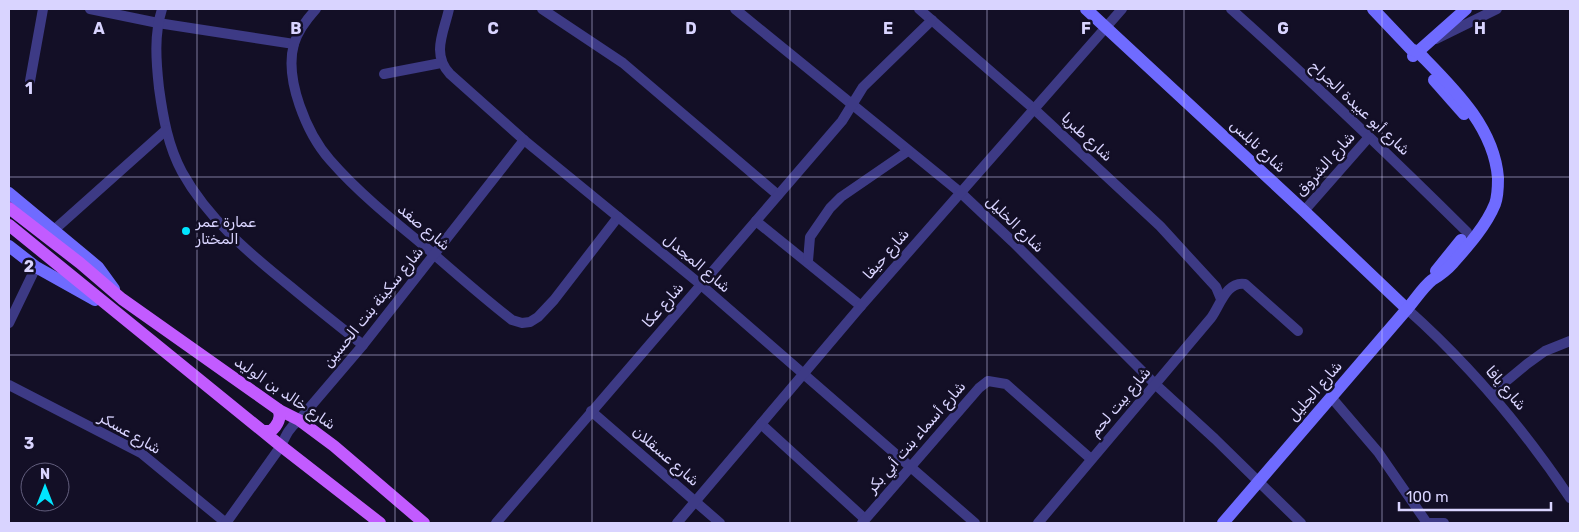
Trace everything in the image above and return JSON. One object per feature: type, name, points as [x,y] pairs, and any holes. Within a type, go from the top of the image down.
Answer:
[{"type":"main road","name":"شارع خالد بن الوليد","points":[[9,208],[80,263],[122,299],[279,410],[299,420],[334,446],[424,523]]},
{"type":"main road","points":[[9,226],[71,274],[281,446],[380,523]]},
{"type":"main road","points":[[264,431],[271,431],[277,425],[280,418],[279,410]]},
{"type":"street","points":[[30,82],[43,9]]},
{"type":"street","points":[[90,9],[106,10],[158,23],[294,44]]},
{"type":"street","points":[[162,9],[158,23],[157,71],[166,130],[181,170],[194,191],[217,220],[251,255],[363,345]]},
{"type":"street","name":"شارع صفد","points":[[316,9],[301,28],[294,44],[292,77],[302,112],[328,158],[357,189],[512,320],[522,323],[530,322],[538,317],[554,300],[618,217]]},
{"type":"street","points":[[384,74],[441,63],[439,50],[449,9]]},
{"type":"street","points":[[542,9],[623,63],[778,195]]},
{"type":"street","name":"شارع الخليل","points":[[735,9],[961,193],[1301,523]]},
{"type":"street","name":"شارع طبريا","points":[[919,9],[1034,109],[1160,226],[1216,287],[1221,299]]},
{"type":"street","name":"شارع نابلس","points":[[1086,9],[1407,309]]},
{"type":"street","name":"شارع حيفا","points":[[678,523],[861,306],[1122,9]]},
{"type":"street","name":"شارع أبو عبيدة الجراح","points":[[1231,9],[1277,50],[1467,232]]},
{"type":"street","name":"شارع الجليل","points":[[1373,9],[1417,50],[1466,104],[1489,141],[1497,162],[1498,194],[1487,220],[1443,274],[1432,280]]},
{"type":"street","points":[[1417,50],[1466,9]]},
{"type":"street","points":[[1417,50],[1497,9]]},
{"type":"street","name":"شارع عكا","points":[[496,523],[842,121],[863,87],[932,20]]},
{"type":"street","name":"شارع الجليل","points":[[1223,523],[1257,481],[1432,280],[1438,267],[1486,206],[1491,190],[1492,165],[1484,145],[1473,126],[1417,50]]},
{"type":"street","name":"شارع المجدل","points":[[441,63],[450,74],[524,140],[700,284],[975,523]]},
{"type":"street","points":[[54,230],[166,130]]},
{"type":"street","name":"شارع الشروق","points":[[1304,211],[1369,137]]},
{"type":"street","name":"شارع سكينة بنت الحسين","points":[[226,523],[281,446],[287,432],[363,345],[524,140]]},
{"type":"street","points":[[808,261],[810,237],[830,208],[841,198],[908,151]]},
{"type":"street","name":"شارع خالد بن الوليد","points":[[9,193],[98,267],[122,299]]},
{"type":"street","points":[[756,221],[808,261],[861,306]]},
{"type":"street","points":[[9,246],[36,267],[116,311]]},
{"type":"street","points":[[9,323],[14,309],[36,267]]},
{"type":"street","points":[[1221,299],[1238,283],[1244,284],[1298,331]]},
{"type":"street","name":"شارع بيت لحم","points":[[1038,523],[1211,318],[1221,299]]},
{"type":"street","name":"شارع يافا","points":[[1407,309],[1445,344],[1492,393],[1542,457],[1570,498]]},
{"type":"street","points":[[1492,393],[1545,351],[1570,341]]},
{"type":"street","name":"شارع أسماء بنت أبي بكر","points":[[864,521],[909,467],[979,388],[988,381],[1006,384],[1091,459]]},
{"type":"street","name":"شارع عسكر","points":[[9,385],[141,453],[226,523]]},
{"type":"street","points":[[1331,397],[1372,444],[1428,523],[1444,523]]},
{"type":"street","name":"شارع عسقلان","points":[[591,411],[720,523]]},
{"type":"street","points":[[761,424],[864,521]]},
{"type":"place","name":"عمارة عمر المختار","points":[[186,231]]}]
